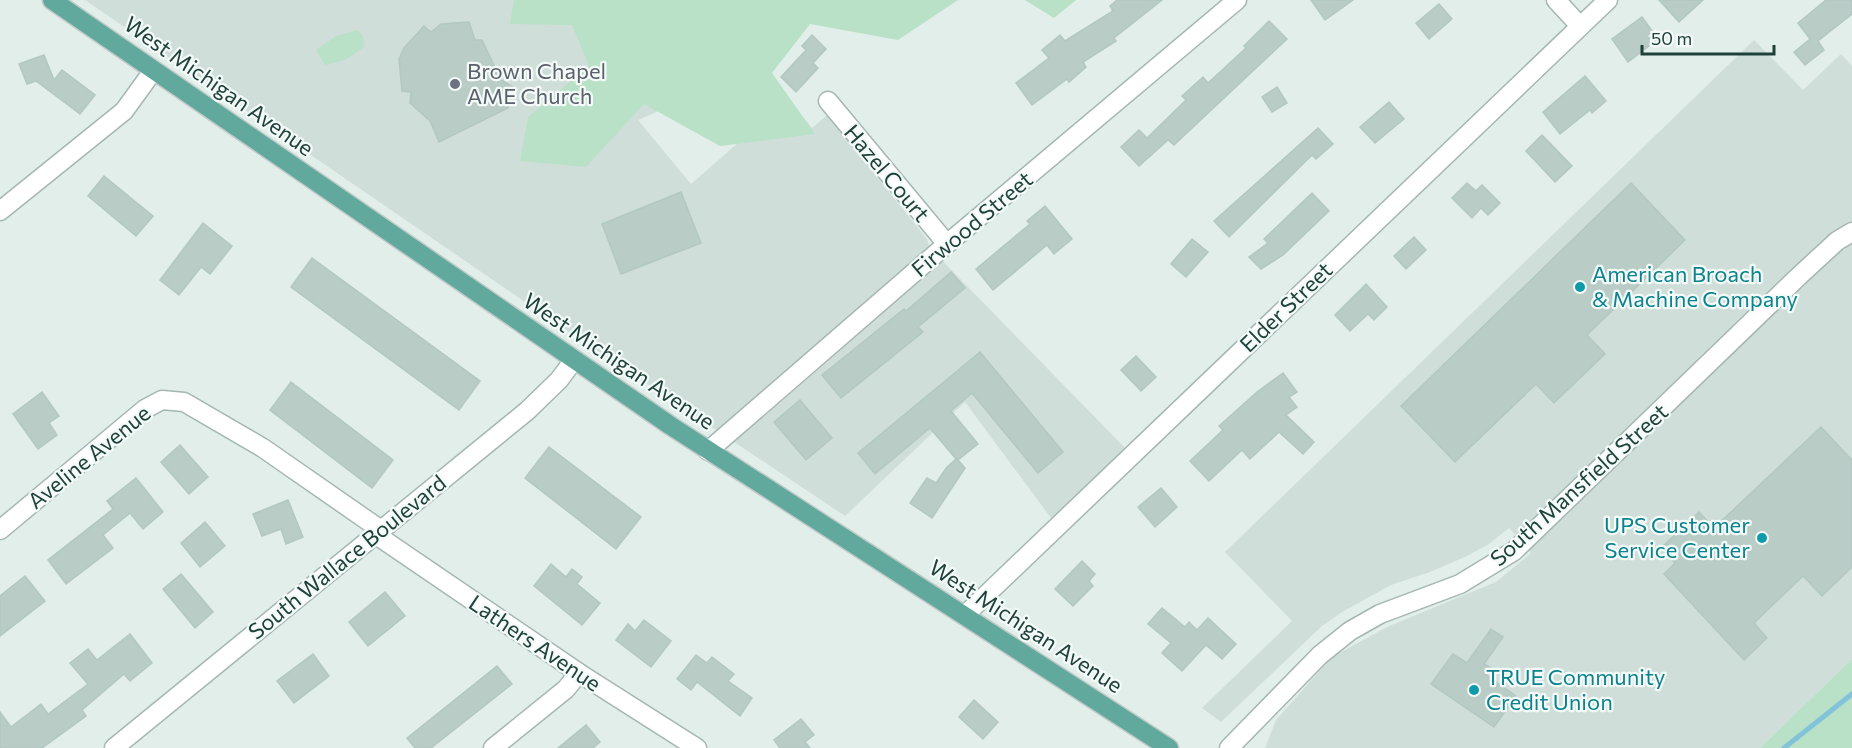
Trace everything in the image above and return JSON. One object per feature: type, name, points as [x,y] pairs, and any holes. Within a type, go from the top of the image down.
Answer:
[{"type":"main road","name":"West Michigan Avenue","points":[[52,0],[708,451],[1169,748]]},
{"type":"street","name":"Firwood Street","points":[[708,451],[947,244],[1237,0]]},
{"type":"street","points":[[1556,0],[1580,26]]},
{"type":"street","name":"Elder Street","points":[[965,615],[1608,0]]},
{"type":"street","points":[[0,211],[124,111],[153,71]]},
{"type":"street","name":"Hazel Court","points":[[828,101],[947,244]]},
{"type":"street","name":"South Mansfield Street","points":[[1229,748],[1320,655],[1350,631],[1380,615],[1460,584],[1514,551],[1799,276],[1837,241],[1852,232]]},
{"type":"street","name":"South Wallace Boulevard","points":[[114,748],[527,411],[559,380],[574,360]]},
{"type":"street","name":"Aveline Avenue","points":[[0,530],[145,409],[162,400],[184,402]]},
{"type":"street","name":"Lathers Avenue","points":[[184,402],[263,448],[579,673],[697,748]]},
{"type":"street","points":[[493,748],[566,689],[579,673]]},
{"type":"shaded area","points":[[85,0],[676,0],[710,89],[638,120],[691,184],[788,99],[812,128],[827,115],[927,239],[930,248],[1128,451],[1054,522],[965,402],[845,516],[544,315]]},
{"type":"shaded area","points":[[1754,40],[1803,90],[1841,54],[1852,66],[1852,659],[1760,748],[1265,748],[1276,720],[1332,657],[1389,626],[1496,582],[1531,553],[1509,528],[1489,544],[1467,556],[1391,585],[1342,612],[1322,626],[1221,722],[1202,708],[1292,621],[1225,552]]},
{"type":"green space","points":[[514,0],[958,0],[898,40],[810,24],[772,73],[815,134],[720,146],[644,104],[586,167],[520,161],[528,117],[589,66],[572,25],[510,24]]},
{"type":"green space","points":[[1025,0],[1076,0],[1054,18]]},
{"type":"green space","points":[[358,30],[363,37],[364,47],[345,60],[325,65],[316,50],[336,36]]},
{"type":"green space","points":[[1852,659],[1852,748],[1760,748]]},
{"type":"building","points":[[1117,0],[1162,0],[1114,38],[1116,41],[1083,62],[1086,67],[1069,82],[1067,79],[1032,105],[1016,83],[1049,58],[1042,50],[1060,35],[1065,41],[1113,11],[1110,6]]},
{"type":"building","points":[[1311,0],[1353,0],[1325,20]]},
{"type":"building","points":[[1659,0],[1703,0],[1679,22]]},
{"type":"building","points":[[1826,0],[1852,0],[1852,14],[1818,41],[1824,50],[1805,65],[1794,52],[1810,39],[1798,23]]},
{"type":"building","points":[[1439,4],[1452,19],[1429,39],[1416,23]]},
{"type":"building","points":[[1642,17],[1658,39],[1628,62],[1612,39]]},
{"type":"building","points":[[1269,21],[1287,39],[1174,145],[1168,140],[1139,166],[1121,147],[1139,130],[1147,138],[1186,100],[1182,96],[1203,77],[1208,83],[1246,48],[1244,46]]},
{"type":"building","name":"Brown Chapel AME Church","points":[[469,22],[475,40],[482,40],[501,80],[515,88],[508,108],[439,142],[430,121],[410,103],[411,92],[402,91],[399,59],[404,48],[424,26],[431,32],[441,24]]},
{"type":"building","points":[[812,35],[826,49],[813,63],[818,68],[796,92],[781,77],[806,50],[802,46]]},
{"type":"building","points":[[44,55],[54,80],[62,70],[95,95],[80,114],[36,81],[27,84],[19,64]]},
{"type":"building","points":[[1585,76],[1606,101],[1592,113],[1590,110],[1560,134],[1543,112]]},
{"type":"building","points":[[1277,87],[1287,103],[1272,112],[1262,97]]},
{"type":"building","points":[[1389,102],[1404,119],[1375,143],[1360,127]]},
{"type":"building","points":[[1318,128],[1333,144],[1316,159],[1312,155],[1229,237],[1214,221]]},
{"type":"building","points":[[1542,135],[1572,166],[1555,182],[1526,151]]},
{"type":"building","points":[[104,176],[153,216],[136,236],[88,196]]},
{"type":"building","points":[[1467,183],[1476,191],[1482,185],[1500,203],[1488,215],[1481,208],[1472,218],[1452,198]]},
{"type":"building","name":"American Broach & Machine Company","points":[[1631,183],[1685,240],[1587,335],[1605,354],[1554,403],[1536,384],[1455,462],[1401,406]]},
{"type":"building","points":[[681,192],[701,243],[621,274],[602,224]]},
{"type":"building","points":[[1312,193],[1329,211],[1283,255],[1261,269],[1249,257],[1268,243],[1264,239]]},
{"type":"building","points":[[1045,206],[1072,239],[1054,254],[1047,245],[993,290],[976,269],[1030,224],[1027,221]]},
{"type":"building","points":[[203,223],[232,246],[210,274],[201,267],[179,295],[160,280]]},
{"type":"building","points":[[1414,237],[1426,250],[1406,269],[1394,256]]},
{"type":"building","points":[[1192,239],[1208,252],[1186,277],[1171,264]]},
{"type":"building","points":[[312,258],[480,381],[459,410],[291,287]]},
{"type":"building","points":[[951,272],[965,288],[918,327],[923,332],[841,398],[822,375],[904,309],[906,311]]},
{"type":"building","points":[[1366,284],[1387,307],[1374,320],[1368,314],[1350,331],[1335,315]]},
{"type":"building","points":[[980,352],[1063,452],[1038,473],[972,393],[951,411],[978,444],[958,460],[965,468],[932,518],[910,503],[927,478],[936,483],[956,459],[930,428],[875,474],[858,453]]},
{"type":"building","points":[[1136,356],[1156,377],[1141,391],[1121,370]]},
{"type":"building","points":[[1283,373],[1297,392],[1289,397],[1297,407],[1286,415],[1314,442],[1303,454],[1279,432],[1250,459],[1242,450],[1209,481],[1190,461],[1223,430],[1219,426],[1257,392]]},
{"type":"building","points":[[291,382],[393,460],[372,488],[270,410]]},
{"type":"building","points":[[42,392],[59,416],[49,423],[57,435],[38,449],[13,414]]},
{"type":"building","points":[[800,400],[832,438],[806,460],[774,422]]},
{"type":"building","name":"UPS Customer Service Center","points":[[1821,427],[1852,460],[1852,567],[1822,596],[1803,576],[1754,623],[1767,638],[1744,660],[1664,574],[1675,563],[1661,548],[1699,512],[1714,528]]},
{"type":"building","points":[[180,445],[208,477],[189,494],[161,462]]},
{"type":"building","points":[[549,447],[641,517],[616,549],[525,478]]},
{"type":"building","points":[[136,478],[163,512],[143,529],[130,513],[103,535],[113,548],[66,584],[48,560],[113,509],[107,501]]},
{"type":"building","points":[[1161,488],[1177,507],[1155,527],[1138,507]]},
{"type":"building","points":[[288,500],[303,537],[286,544],[281,529],[262,536],[253,514]]},
{"type":"building","points":[[205,522],[225,546],[200,567],[181,543]]},
{"type":"building","points":[[1082,561],[1095,574],[1089,581],[1093,586],[1073,606],[1055,589]]},
{"type":"building","points":[[551,564],[566,577],[572,569],[582,577],[577,584],[600,603],[582,625],[534,586]]},
{"type":"building","points":[[181,574],[213,612],[195,628],[163,589]]},
{"type":"building","points":[[25,576],[45,601],[0,636],[0,596]]},
{"type":"building","points":[[385,592],[405,616],[368,646],[349,622]]},
{"type":"building","points":[[1162,608],[1185,627],[1189,622],[1197,630],[1208,618],[1236,644],[1222,659],[1206,645],[1182,671],[1162,653],[1171,643],[1148,624]]},
{"type":"building","points":[[644,620],[671,641],[651,667],[616,640],[628,624],[635,631]]},
{"type":"building","name":"TRUE Community Credit Union","points":[[1491,629],[1503,637],[1484,664],[1491,668],[1486,675],[1516,696],[1494,727],[1431,684],[1453,654],[1467,663]]},
{"type":"building","points":[[130,634],[152,663],[130,681],[124,674],[82,710],[86,716],[42,748],[0,748],[0,712],[11,727],[41,704],[48,714],[88,684],[70,663],[88,649],[97,660]]},
{"type":"building","points":[[313,654],[329,676],[294,703],[277,681]]},
{"type":"building","points":[[696,655],[707,663],[712,657],[734,674],[728,681],[752,698],[740,716],[697,682],[691,690],[677,679]]},
{"type":"building","points":[[497,666],[512,684],[431,748],[415,748],[407,738]]},
{"type":"building","points":[[974,700],[998,722],[983,739],[959,717]]},
{"type":"building","points":[[801,719],[814,735],[805,742],[810,748],[780,748],[774,740]]},
{"type":"building","points":[[586,725],[600,742],[593,748],[558,748]]},
{"type":"waterway","points":[[1784,748],[1852,694]]},
{"type":"place","name":"Brown Chapel AME Church","points":[[455,84]]},
{"type":"place","name":"American Broach & Machine Company","points":[[1580,287]]},
{"type":"place","name":"UPS Customer Service Center","points":[[1762,538]]},
{"type":"place","name":"TRUE Community Credit Union","points":[[1474,690]]}]
